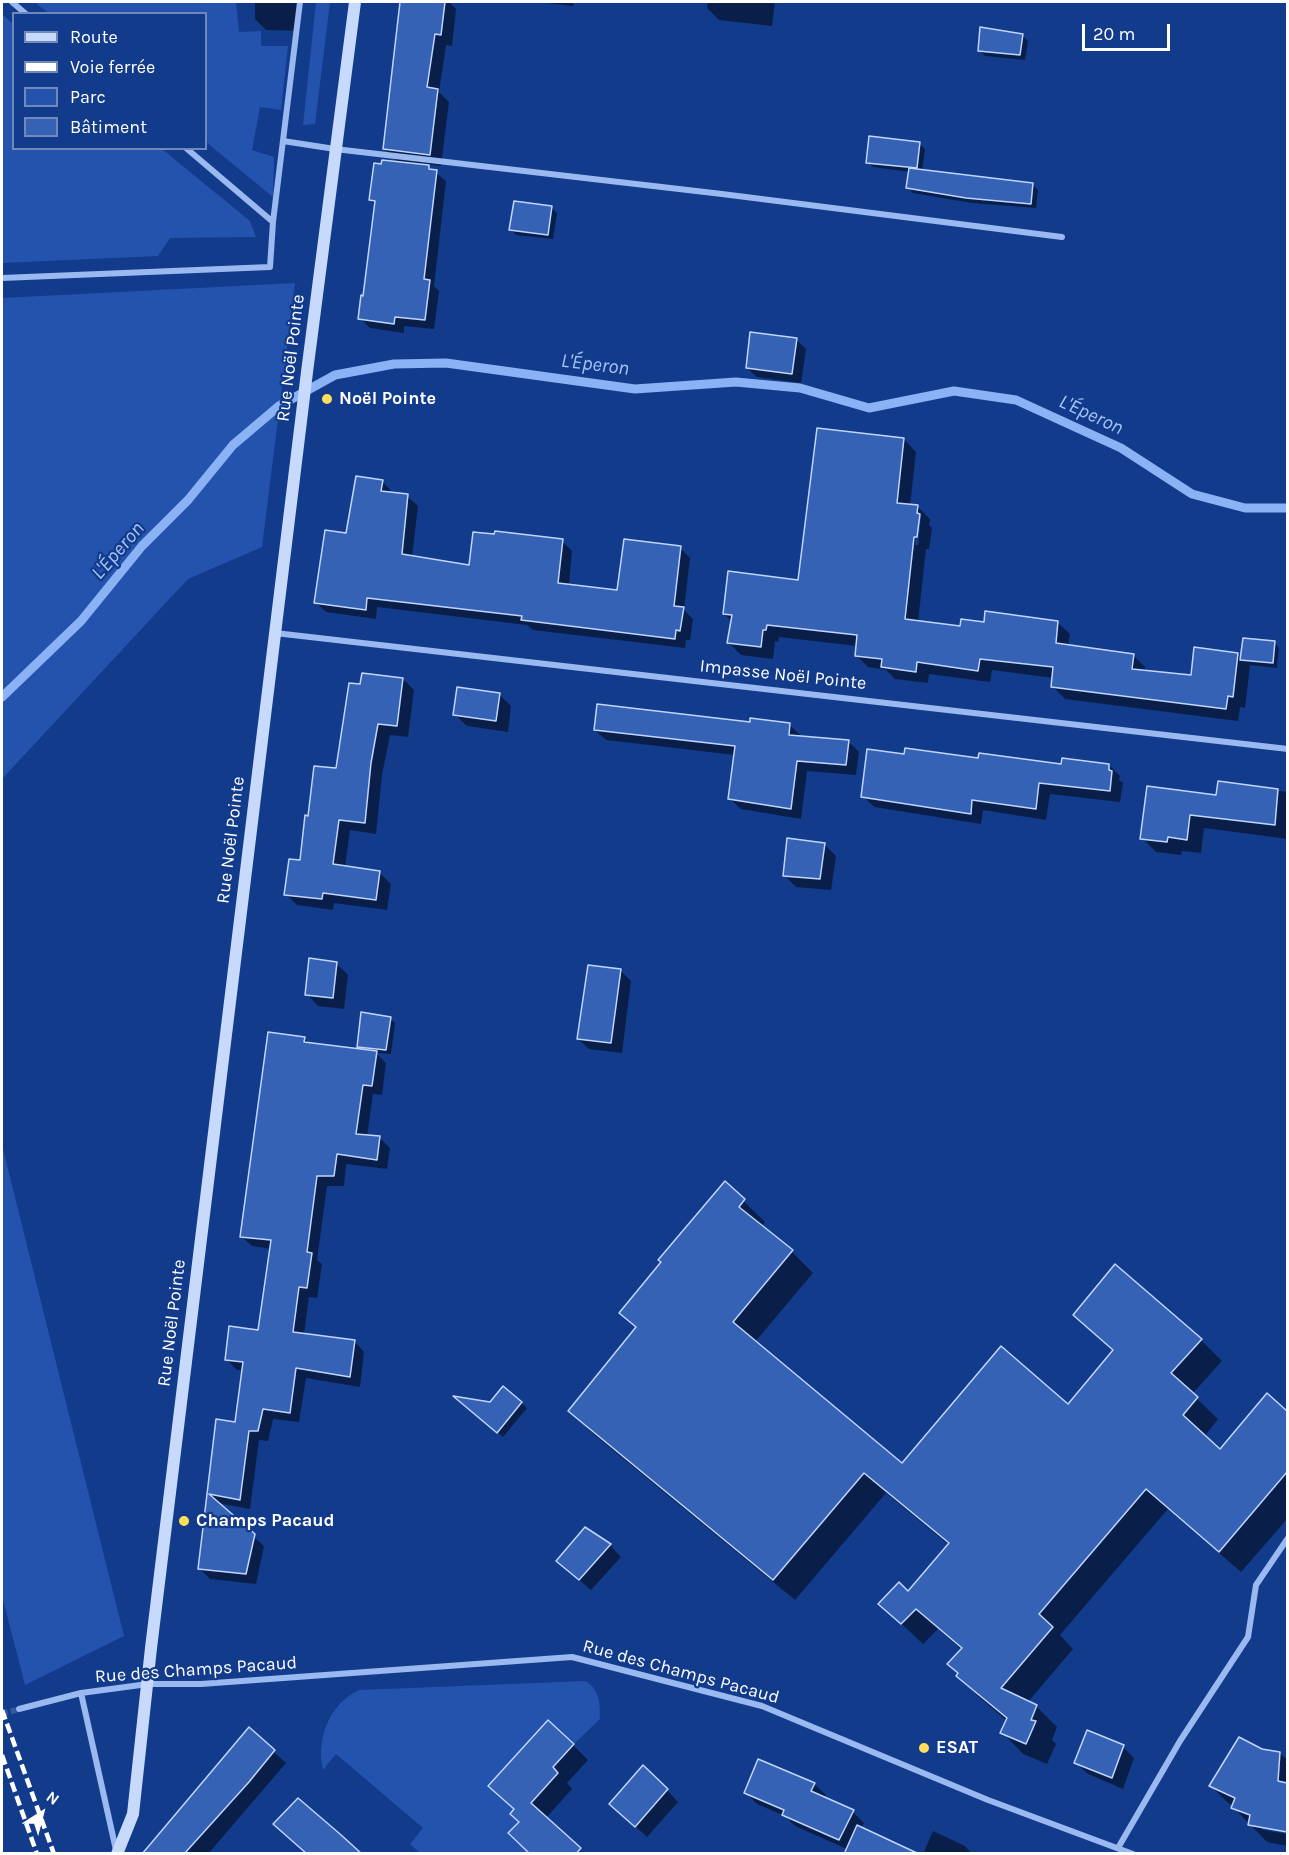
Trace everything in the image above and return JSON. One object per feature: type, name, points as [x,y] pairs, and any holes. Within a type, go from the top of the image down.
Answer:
[{"type":"street","points":[[12,2],[24,12]]},
{"type":"street","points":[[2,278],[270,267],[273,222],[300,2]]},
{"type":"street","name":"Rue Noël Pointe","points":[[117,1854],[133,1814],[159,1576],[274,633],[355,2]]},
{"type":"street","points":[[283,141],[1062,237]]},
{"type":"street","points":[[188,150],[273,222]]},
{"type":"street","name":"Impasse Noël Pointe","points":[[274,633],[1287,749]]},
{"type":"street","points":[[1118,1848],[1180,1741],[1248,1637],[1256,1585],[1287,1538]]},
{"type":"street","name":"Rue des Champs Pacaud","points":[[19,1709],[81,1693],[148,1684],[201,1684],[572,1657],[762,1706],[988,1800],[1133,1854]]},
{"type":"street","points":[[81,1693],[117,1854]]},
{"type":"green space","points":[[34,2],[236,2],[239,32],[261,31],[261,46],[288,46],[281,110],[260,107],[252,150],[274,157],[273,197],[207,143],[207,12],[48,12]]},
{"type":"green space","points":[[316,2],[330,2],[315,124],[303,125]]},
{"type":"green space","points":[[2,14],[12,23],[12,150],[163,150],[250,221],[256,237],[170,238],[158,256],[2,263]]},
{"type":"green space","points":[[295,283],[262,547],[188,579],[2,779],[2,298]]},
{"type":"green space","points":[[2,1145],[124,1636],[25,1685],[2,1596]]},
{"type":"green space","points":[[586,1681],[597,1693],[600,1719],[575,1743],[548,1719],[488,1786],[513,1809],[510,1815],[518,1822],[507,1834],[528,1853],[420,1853],[410,1844],[423,1828],[336,1754],[323,1770],[321,1746],[327,1724],[340,1704],[359,1690]]},
{"type":"building","points":[[400,2],[445,2],[441,35],[435,34],[427,87],[438,89],[430,155],[383,149]]},
{"type":"building","points":[[980,27],[1023,34],[1020,55],[978,51]]},
{"type":"building","points":[[869,136],[920,142],[917,168],[866,163]]},
{"type":"building","points":[[382,160],[429,165],[429,169],[437,170],[424,279],[430,280],[425,320],[395,317],[394,324],[358,319],[375,201],[369,200],[374,163],[381,164]]},
{"type":"building","points":[[909,168],[1033,183],[1031,204],[966,198],[906,188]]},
{"type":"building","points":[[514,201],[552,206],[548,235],[509,230]]},
{"type":"building","points":[[750,332],[797,338],[792,374],[746,368]]},
{"type":"building","points":[[817,428],[904,438],[897,503],[918,505],[917,513],[920,514],[917,537],[914,537],[905,619],[960,626],[961,619],[984,622],[985,611],[1058,621],[1056,643],[1134,654],[1132,669],[1191,675],[1194,647],[1238,653],[1233,697],[1228,696],[1226,709],[1051,687],[1053,667],[980,659],[978,671],[917,662],[916,672],[881,667],[882,659],[855,656],[857,635],[767,625],[766,630],[763,630],[761,647],[727,643],[732,615],[723,614],[728,571],[798,580]]},
{"type":"building","points":[[356,476],[383,480],[381,491],[408,494],[402,554],[469,565],[473,532],[494,534],[495,531],[563,539],[558,583],[617,590],[624,539],[681,546],[674,606],[684,607],[680,631],[676,630],[675,639],[521,620],[522,616],[367,598],[366,610],[314,603],[325,530],[346,533]]},
{"type":"building","points":[[1243,638],[1275,641],[1273,663],[1240,660]]},
{"type":"building","points":[[362,673],[403,678],[397,726],[378,724],[371,763],[365,823],[339,820],[333,864],[380,871],[376,900],[323,893],[322,899],[284,895],[289,859],[300,860],[314,766],[336,768],[349,683],[360,684]]},
{"type":"building","points":[[457,687],[500,693],[496,721],[453,715]]},
{"type":"building","points":[[597,704],[750,722],[750,718],[790,723],[789,735],[849,740],[846,765],[797,761],[791,809],[728,799],[735,746],[594,730]]},
{"type":"building","points":[[905,748],[978,758],[979,753],[1061,764],[1062,758],[1109,764],[1109,770],[1112,771],[1110,791],[1039,783],[1036,809],[972,800],[971,814],[861,797],[867,749],[904,754]]},
{"type":"building","points":[[1218,781],[1278,789],[1275,825],[1190,815],[1187,840],[1168,837],[1167,842],[1140,839],[1147,786],[1216,795]]},
{"type":"building","points":[[787,838],[825,843],[820,879],[783,876]]},
{"type":"building","points":[[309,958],[337,962],[333,998],[305,995]]},
{"type":"building","points":[[588,965],[621,969],[611,1043],[577,1039]]},
{"type":"building","points":[[361,1012],[391,1017],[386,1050],[357,1047]]},
{"type":"building","points":[[268,1032],[305,1037],[304,1042],[377,1051],[372,1086],[363,1085],[356,1134],[380,1136],[377,1160],[337,1154],[334,1176],[317,1176],[307,1252],[312,1253],[307,1288],[299,1287],[293,1332],[355,1340],[350,1377],[296,1368],[290,1413],[263,1409],[258,1431],[249,1431],[240,1500],[209,1494],[255,1534],[246,1574],[198,1569],[216,1419],[235,1422],[243,1362],[225,1360],[229,1326],[258,1330],[271,1240],[240,1237]]},
{"type":"building","points":[[725,1181],[745,1199],[739,1207],[793,1250],[733,1322],[902,1463],[1001,1346],[1068,1404],[1113,1350],[1073,1315],[1115,1264],[1202,1339],[1171,1373],[1198,1397],[1183,1415],[1220,1449],[1267,1393],[1287,1411],[1287,1472],[1219,1552],[1146,1489],[1039,1614],[1053,1627],[1001,1688],[1037,1705],[1031,1720],[1036,1721],[1026,1744],[1000,1733],[1007,1718],[956,1676],[958,1673],[947,1664],[962,1648],[916,1609],[901,1624],[878,1604],[899,1582],[908,1591],[949,1543],[864,1473],[773,1580],[568,1411],[636,1327],[619,1313],[661,1262],[658,1260]]},
{"type":"building","points":[[503,1386],[522,1402],[497,1433],[453,1396],[490,1402]]},
{"type":"building","points":[[585,1527],[611,1544],[579,1580],[556,1561]]},
{"type":"building","points":[[548,1720],[574,1744],[553,1767],[558,1773],[531,1803],[581,1848],[576,1854],[530,1854],[508,1833],[519,1822],[510,1814],[514,1809],[488,1786]]},
{"type":"building","points":[[249,1727],[275,1750],[249,1782],[184,1854],[142,1854]]},
{"type":"building","points":[[1087,1730],[1124,1745],[1112,1778],[1074,1763]]},
{"type":"building","points":[[1239,1737],[1262,1749],[1280,1752],[1278,1781],[1287,1783],[1287,1832],[1248,1825],[1250,1815],[1231,1808],[1235,1798],[1209,1786]]},
{"type":"building","points":[[758,1759],[815,1783],[811,1791],[854,1810],[839,1840],[782,1815],[784,1810],[744,1793]]},
{"type":"building","points":[[643,1765],[668,1789],[635,1827],[609,1804]]},
{"type":"building","points":[[298,1798],[362,1854],[307,1854],[273,1824]]},
{"type":"building","points":[[857,1825],[919,1854],[844,1854]]},
{"type":"waterway","name":"L'Éperon","points":[[2,697],[81,621],[142,546],[188,500],[233,445],[279,406],[335,375],[394,364],[446,363],[635,389],[736,382],[800,388],[869,408],[954,391],[1016,400],[1121,448],[1192,494],[1245,508],[1288,508]]},
{"type":"tunnel","points":[[2,1714],[19,1709]]},
{"type":"railway","points":[[2,1710],[54,1854]]},
{"type":"railway","points":[[2,1755],[37,1854]]},
{"type":"place","name":"Noël Pointe","points":[[327,399]]},
{"type":"place","name":"Champs Pacaud","points":[[184,1521]]},
{"type":"place","name":"ESAT","points":[[924,1748]]}]
